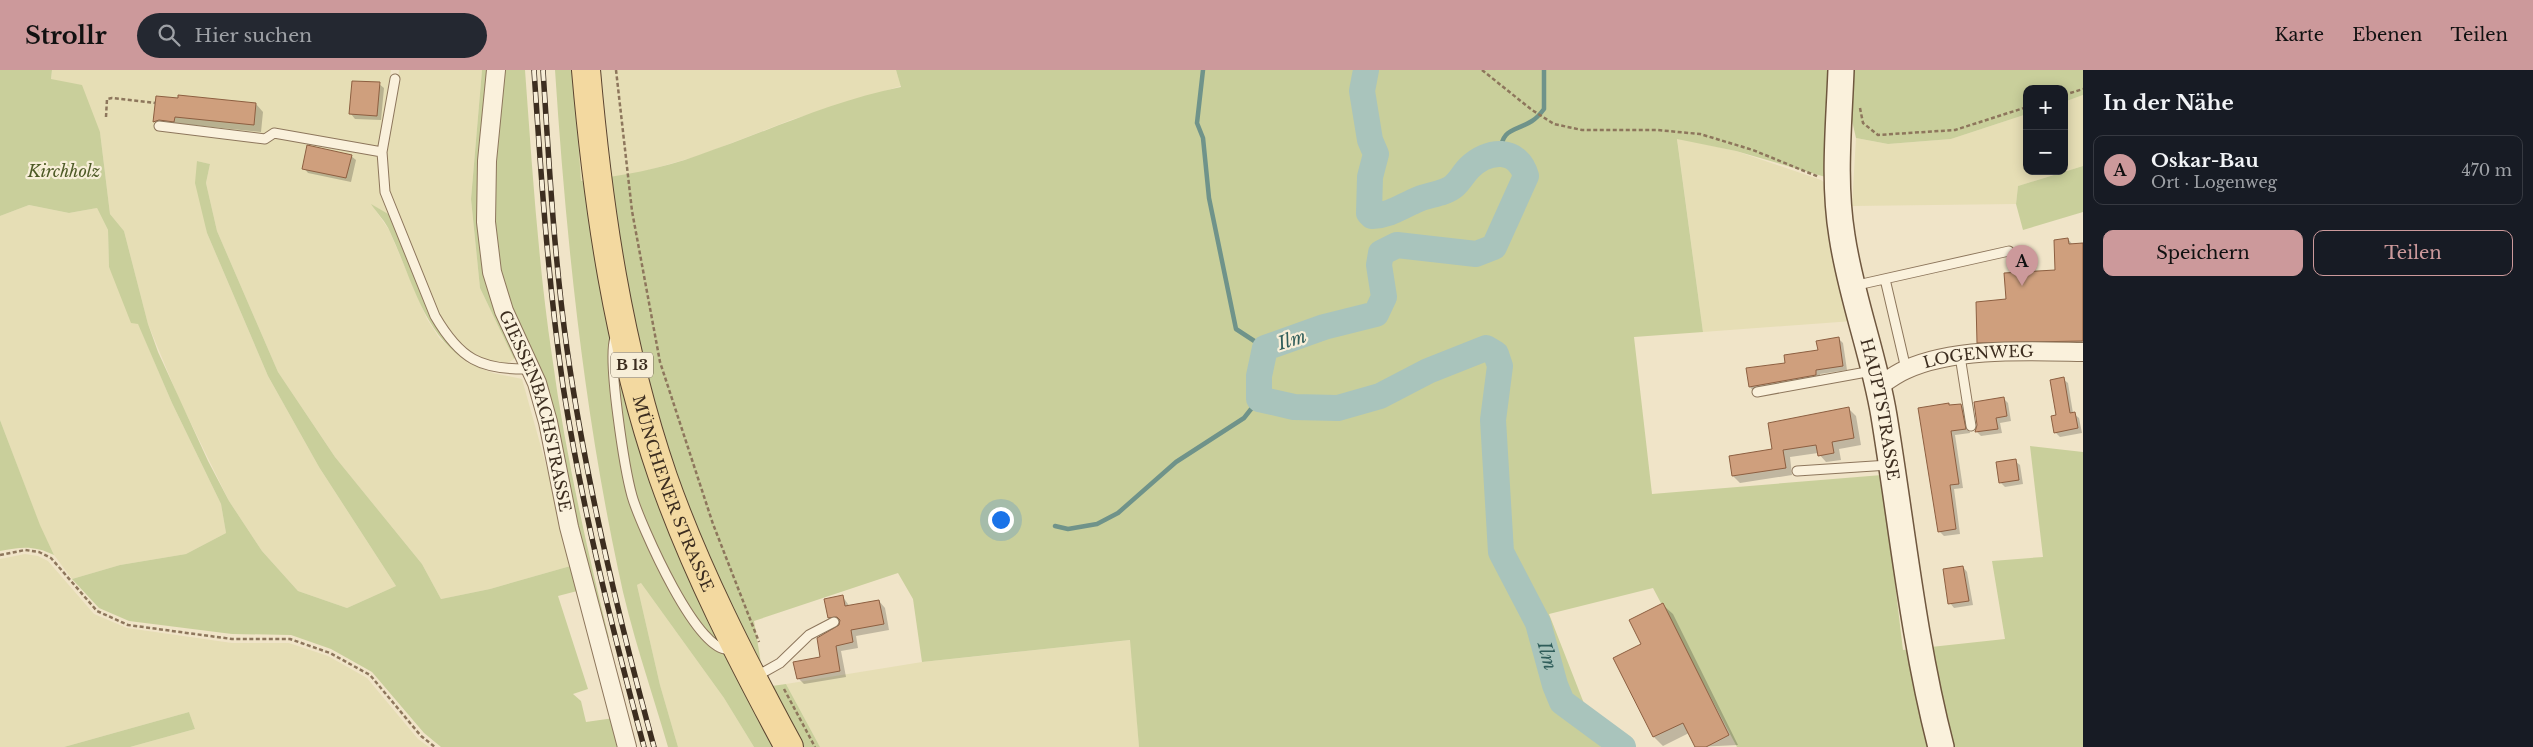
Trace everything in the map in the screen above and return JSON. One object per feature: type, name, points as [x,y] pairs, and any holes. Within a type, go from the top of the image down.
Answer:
[{"type":"main road","name":"MÜNCHENER STRASSE","points":[[586,70],[598,188],[623,334],[664,478],[694,555],[736,645]]},
{"type":"main road","name":"B 13","points":[[736,645],[762,673],[789,747]]},
{"type":"street","name":"GIESSENBACHSTRASSE","points":[[496,70],[487,161],[486,222],[492,272],[504,311],[537,383],[548,422],[569,527],[627,747]]},
{"type":"street","name":"HAUPTSTRASSE","points":[[1841,70],[1836,184],[1842,236],[1877,378],[1926,690],[1941,747]]},
{"type":"street","name":"LOGENWEG","points":[[1877,378],[1960,356],[2018,351],[2083,352]]},
{"type":"lane","points":[[395,79],[382,152],[386,192],[434,316],[445,334],[462,351],[482,364],[507,370],[529,369]]},
{"type":"lane","points":[[159,126],[265,139],[274,133],[382,152]]},
{"type":"lane","points":[[1853,286],[2009,251]]},
{"type":"lane","points":[[1885,279],[1906,369]]},
{"type":"lane","points":[[623,334],[616,336],[613,344],[618,411],[632,495],[642,526],[672,586],[700,630],[720,648],[728,649],[736,645]]},
{"type":"lane","points":[[1960,356],[1971,426]]},
{"type":"lane","points":[[1757,392],[1877,378]]},
{"type":"lane","points":[[1797,472],[1892,465]]},
{"type":"lane","points":[[762,673],[780,663],[810,635],[834,622]]},
{"type":"path","points":[[616,70],[632,211],[660,362],[713,524],[760,644],[762,673],[815,747]]},
{"type":"path","points":[[1482,70],[1532,110],[1554,124],[1582,130],[1657,130],[1700,134],[1754,150],[1836,184]]},
{"type":"path","points":[[2068,94],[2083,89]]},
{"type":"path","points":[[106,117],[107,99],[155,103]]},
{"type":"path","points":[[1859,99],[1863,123],[1878,135],[1955,130],[2023,108]]},
{"type":"path","points":[[0,555],[25,550],[39,552],[51,558],[97,611],[128,624],[232,638],[290,639],[330,653],[370,675],[421,736],[435,747]]},
{"type":"shaded area","points":[[52,70],[391,70],[390,78],[398,80],[399,70],[482,70],[471,199],[480,288],[514,359],[506,364],[493,363],[472,355],[464,348],[438,314],[390,215],[372,205],[389,230],[427,319],[440,339],[468,363],[493,373],[522,379],[574,565],[490,589],[441,599],[422,564],[335,457],[278,372],[217,231],[206,183],[210,164],[197,161],[207,233],[268,376],[319,467],[396,586],[347,608],[298,591],[262,551],[229,501],[179,399],[148,324],[124,231],[110,214],[100,132],[51,79]]},
{"type":"shaded area","points":[[573,70],[896,70],[901,86],[791,120],[698,156],[631,175],[580,182]]},
{"type":"shaded area","points":[[2083,95],[2083,166],[2068,171],[2068,130],[2068,101]]},
{"type":"shaded area","points":[[2023,115],[2023,175],[2054,175],[2018,186],[2016,204],[1852,206],[1856,138],[1888,144],[1951,139]]},
{"type":"shaded area","points":[[1677,138],[1736,151],[1821,180],[1829,186],[1853,321],[1703,332]]},
{"type":"shaded area","points":[[29,205],[69,213],[97,208],[108,230],[109,267],[138,323],[172,403],[221,504],[226,533],[186,554],[120,565],[72,579],[54,555],[40,526],[0,420],[0,216]]},
{"type":"shaded area","points":[[25,554],[38,556],[48,561],[94,614],[127,628],[232,643],[289,643],[328,656],[367,678],[418,739],[429,747],[130,747],[195,729],[189,712],[64,747],[0,747],[0,559]]},
{"type":"shaded area","points":[[641,583],[724,698],[754,747],[678,747],[660,685],[637,585]]},
{"type":"shaded area","points":[[1131,640],[1139,747],[820,747],[786,684],[922,662]]},
{"type":"green space","name":"Kirchholz","points":[[0,70],[52,70],[51,79],[82,85],[100,132],[110,214],[124,231],[148,324],[158,352],[208,461],[229,501],[262,551],[298,591],[347,608],[396,586],[319,467],[268,376],[207,233],[195,183],[197,161],[210,164],[206,183],[217,231],[278,372],[335,457],[422,564],[441,599],[490,589],[574,565],[581,590],[558,596],[588,689],[573,694],[581,701],[586,722],[614,718],[622,747],[441,747],[424,733],[372,672],[331,649],[291,635],[232,634],[129,621],[99,608],[72,579],[120,565],[186,554],[226,533],[221,504],[172,403],[138,324],[131,323],[109,267],[108,230],[97,208],[69,213],[29,205],[0,216]]},
{"type":"green space","points":[[482,70],[491,70],[481,222],[517,354],[514,359],[480,288],[471,199]]},
{"type":"green space","points":[[501,70],[525,70],[539,249],[557,392],[577,498],[609,638],[603,638],[498,271],[492,221],[493,161]]},
{"type":"green space","points":[[555,70],[573,70],[581,181],[656,168],[685,160],[849,100],[901,87],[896,70],[1833,70],[1829,178],[1736,151],[1677,139],[1703,332],[1634,337],[1652,494],[1882,475],[1903,650],[2005,639],[1992,561],[2043,557],[2030,446],[2083,452],[2083,747],[1737,747],[1653,588],[1549,614],[1601,747],[1139,747],[1130,640],[922,662],[913,599],[898,573],[754,621],[765,687],[786,684],[820,747],[754,747],[724,698],[641,583],[637,585],[660,685],[678,747],[668,747],[623,591],[595,445],[571,258]]},
{"type":"green space","points":[[1852,70],[2083,70],[2083,95],[2068,101],[2068,85],[2023,85],[2023,115],[1951,139],[1888,144],[1856,138],[1850,112]]},
{"type":"green space","points":[[2083,166],[2083,212],[2023,230],[2016,204],[2018,186],[2054,175],[2068,175],[2068,171]]},
{"type":"green space","points":[[371,204],[390,215],[432,317],[442,335],[459,355],[481,369],[462,358],[447,344],[434,328],[423,310],[388,228]]},
{"type":"green space","points":[[0,420],[40,525],[54,555],[27,548],[0,551]]},
{"type":"green space","points":[[189,712],[195,729],[130,747],[64,747]]},
{"type":"building","points":[[352,81],[380,82],[377,116],[349,114]]},
{"type":"building","points":[[178,95],[256,103],[254,125],[175,117],[174,122],[159,120],[153,122],[156,96],[178,98]]},
{"type":"building","points":[[307,145],[352,155],[346,178],[302,169]]},
{"type":"building","points":[[2068,238],[2069,244],[2083,243],[2083,341],[1977,343],[1976,302],[2006,299],[2004,273],[2055,270],[2054,240]]},
{"type":"building","points":[[1839,337],[1843,366],[1816,370],[1816,375],[1749,387],[1746,368],[1785,363],[1784,355],[1818,350],[1816,341]]},
{"type":"building","points":[[2064,377],[2070,413],[2075,412],[2078,428],[2054,433],[2051,416],[2056,415],[2050,380]]},
{"type":"building","points":[[2004,397],[2007,416],[1996,418],[1998,429],[1975,432],[1977,425],[1974,402]]},
{"type":"building","points":[[1949,403],[1949,405],[1961,404],[1966,429],[1951,431],[1959,484],[1950,485],[1956,529],[1938,532],[1918,408]]},
{"type":"building","points":[[1849,407],[1854,438],[1832,442],[1834,453],[1818,456],[1816,445],[1783,450],[1786,468],[1732,476],[1729,456],[1772,449],[1768,423]]},
{"type":"building","points":[[2016,459],[2019,480],[1999,483],[1996,462]]},
{"type":"building","points":[[1963,566],[1969,601],[1948,604],[1943,569]]},
{"type":"building","points":[[843,595],[845,606],[879,600],[884,624],[851,630],[853,642],[836,646],[840,671],[797,679],[793,662],[820,657],[817,638],[839,625],[840,620],[837,617],[828,618],[824,599]]},
{"type":"building","points":[[1663,603],[1729,735],[1706,747],[1695,747],[1683,723],[1653,737],[1613,658],[1641,644],[1629,620]]},
{"type":"waterway","points":[[1203,70],[1197,123],[1203,138],[1209,198],[1236,329],[1265,348]]},
{"type":"waterway","name":"Ilm","points":[[1366,70],[1362,91],[1370,140],[1376,154],[1370,177],[1369,213],[1372,216],[1391,212],[1419,199],[1451,188],[1469,168],[1485,157],[1502,154],[1509,156],[1522,167],[1526,176],[1494,247],[1476,254],[1397,245],[1381,253],[1379,265],[1384,297],[1376,314],[1324,327],[1265,348],[1259,376],[1259,399],[1294,407],[1338,408],[1380,396],[1428,371],[1486,348],[1496,354],[1500,366],[1493,420],[1501,552],[1538,623],[1555,685],[1562,702],[1623,747]]},
{"type":"waterway","points":[[1500,153],[1503,139],[1507,134],[1534,120],[1544,109],[1544,70]]},
{"type":"waterway","points":[[1055,526],[1068,529],[1097,524],[1118,513],[1176,462],[1244,418],[1259,399]]},
{"type":"railway","points":[[534,70],[549,268],[563,386],[579,477],[599,568],[644,747]]},
{"type":"railway","points":[[543,70],[552,210],[567,349],[575,399],[604,549],[654,747]]},
{"type":"place","name":"Oskar-Bau","points":[[2022,286]]}]
